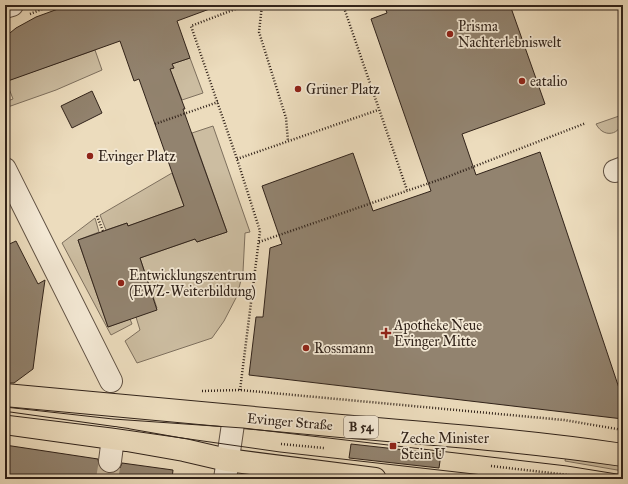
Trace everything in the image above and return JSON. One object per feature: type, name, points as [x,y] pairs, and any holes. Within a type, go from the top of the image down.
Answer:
[{"type":"main road","name":"Evinger Straße","points":[[5,395],[234,417],[561,445],[623,455]]},
{"type":"main road","points":[[5,423],[184,450],[226,469],[375,479]]},
{"type":"street","points":[[5,8],[12,5]]},
{"type":"street","points":[[5,169],[111,381]]},
{"type":"street","points":[[226,469],[234,417]]},
{"type":"street","points":[[110,461],[112,438]]},
{"type":"path","points":[[240,390],[260,231],[192,26],[246,5]]},
{"type":"path","points":[[262,5],[260,32],[286,118],[288,141]]},
{"type":"path","points":[[343,5],[378,110],[407,190]]},
{"type":"path","points":[[155,124],[218,102]]},
{"type":"path","points":[[237,159],[378,110]]},
{"type":"path","points":[[259,242],[472,168],[586,123]]},
{"type":"path","points":[[97,216],[103,231]]},
{"type":"path","points":[[199,392],[240,390],[564,420],[623,430]]},
{"type":"path","points":[[281,444],[324,448]]},
{"type":"path","points":[[491,466],[577,476],[577,479]]},
{"type":"shaded area","points":[[95,50],[102,70],[56,90],[5,108],[5,102],[13,99],[6,81]]},
{"type":"shaded area","points":[[190,58],[203,93],[182,100],[170,69],[174,68],[172,64]]},
{"type":"shaded area","points":[[622,115],[620,126],[614,133],[604,132],[596,124]]},
{"type":"shaded area","points":[[213,126],[250,232],[245,233],[243,272],[237,296],[224,321],[212,338],[137,363],[125,341],[140,330],[136,317],[157,308],[140,258],[195,239],[197,242],[227,232],[192,133]]},
{"type":"shaded area","points":[[172,173],[184,206],[128,226],[127,223],[106,230],[100,215]]},
{"type":"shaded area","points":[[95,218],[99,232],[78,240],[108,327],[130,319],[132,324],[111,335],[62,243]]},
{"type":"shaded area","points":[[566,455],[623,465],[623,471],[565,461]]},
{"type":"building","points":[[87,5],[215,5],[215,7],[177,21],[190,58],[172,64],[174,68],[170,69],[227,232],[197,242],[195,239],[140,258],[157,310],[108,327],[78,240],[127,223],[128,226],[184,206],[139,79],[134,81],[120,41],[5,82],[5,37],[16,28],[36,17],[58,9]]},
{"type":"building","points":[[384,5],[510,5],[545,104],[462,134],[476,175],[540,152],[623,400],[623,419],[249,375],[256,317],[263,317],[270,248],[282,244],[262,186],[353,153],[373,211],[431,191],[371,19],[387,13]]},
{"type":"building","points":[[92,91],[102,113],[72,128],[61,106]]},
{"type":"building","points":[[16,241],[38,284],[45,280],[33,369],[14,383],[5,383],[5,246]]},
{"type":"building","points":[[351,444],[441,454],[439,468],[349,458]]},
{"type":"building","points":[[5,445],[98,459],[99,466],[103,471],[108,473],[115,472],[120,468],[122,463],[173,470],[172,479],[5,479]]},
{"type":"tunnel","points":[[107,479],[110,461]]},
{"type":"tram line","points":[[5,407],[113,419],[243,428],[567,466],[623,475]]},
{"type":"tram line","points":[[5,415],[112,428],[280,452],[518,479]]},
{"type":"place","name":"Prisma Nachterlebniswelt","points":[[450,34]]},
{"type":"place","name":"eatalio","points":[[522,81]]},
{"type":"place","name":"Grüner Platz","points":[[298,89]]},
{"type":"place","name":"Evinger Platz","points":[[90,156]]},
{"type":"place","name":"Entwicklungszentrum (EWZ-Weiterbildung)","points":[[121,283]]},
{"type":"place","name":"Apotheke Neue Evinger Mitte","points":[[386,333]]},
{"type":"place","name":"Rossmann","points":[[306,348]]},
{"type":"place","name":"Zeche Minister Stein U","points":[[393,446]]}]
